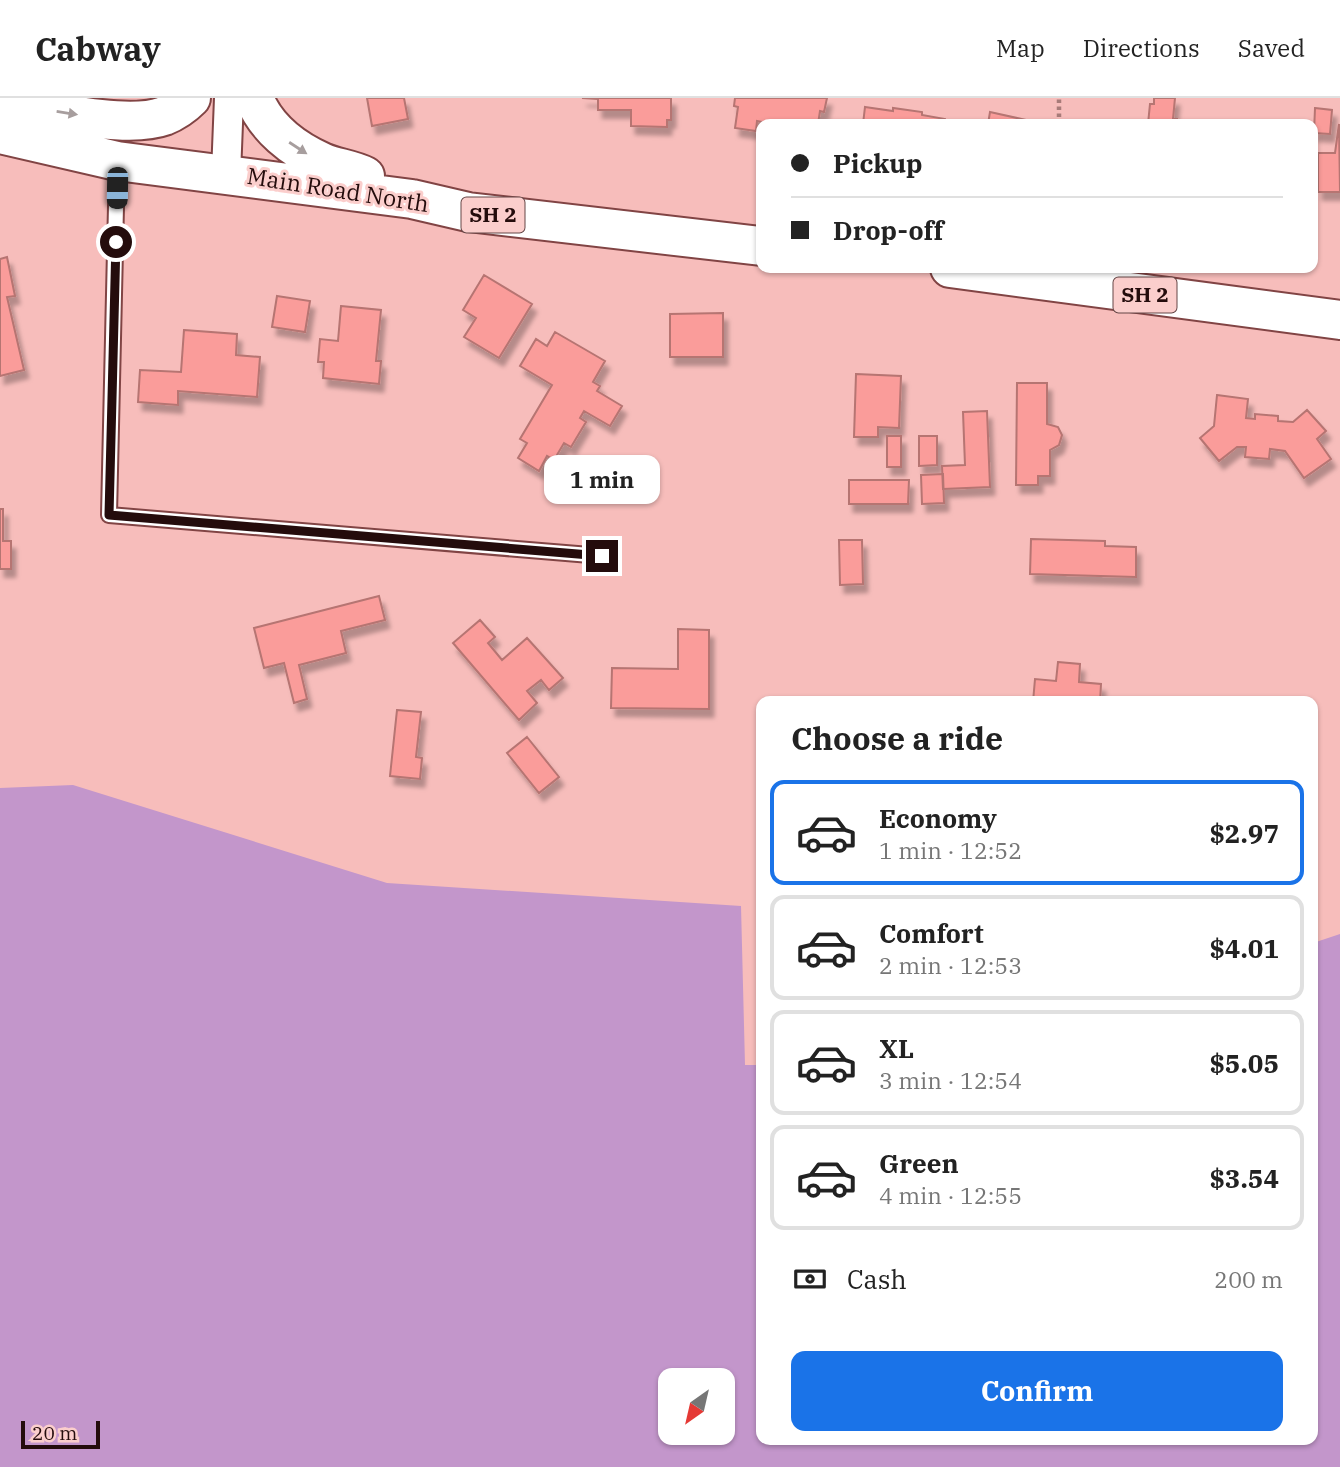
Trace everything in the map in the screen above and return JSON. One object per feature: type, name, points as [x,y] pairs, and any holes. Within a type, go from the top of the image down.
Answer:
[{"type":"highway","points":[[0,102],[114,120],[141,121],[163,116],[180,108],[191,98]]},
{"type":"highway","points":[[254,98],[260,113],[277,133],[296,148],[324,163],[351,169],[412,199]]},
{"type":"highway","name":"Main Road North","points":[[0,134],[117,160],[412,199],[468,212],[756,245]]},
{"type":"highway","name":"SH 2","points":[[988,273],[1340,320]]},
{"type":"street","points":[[226,173],[229,98]]},
{"type":"lane","points":[[117,160],[109,515],[602,556]]},
{"type":"path","points":[[1059,98],[1059,119]]},
{"type":"shaded area","points":[[73,785],[387,883],[741,906],[745,1065],[756,1065],[756,1445],[1318,1445],[1318,941],[1340,934],[1340,1467],[0,1467],[0,788]]},
{"type":"building","points":[[367,98],[404,98],[408,119],[372,126]]},
{"type":"building","points":[[582,98],[671,98],[671,120],[667,120],[667,127],[631,126],[631,110],[598,110],[598,99]]},
{"type":"building","points":[[735,98],[827,98],[824,112],[820,111],[819,119],[756,119],[756,131],[735,128],[738,107],[734,106]]},
{"type":"building","points":[[1154,98],[1175,98],[1173,119],[1148,119],[1150,104],[1154,104]]},
{"type":"building","points":[[865,107],[922,112],[922,115],[945,119],[864,119]]},
{"type":"building","points":[[1315,108],[1332,110],[1330,134],[1318,133],[1318,119],[1315,119]]},
{"type":"building","points":[[990,112],[1022,119],[989,119]]},
{"type":"building","points":[[1339,124],[1340,192],[1318,192],[1318,153],[1335,153]]},
{"type":"building","points":[[7,257],[15,296],[7,297],[24,370],[0,376],[0,259]]},
{"type":"building","points":[[484,275],[532,304],[499,358],[464,337],[476,318],[463,310]]},
{"type":"building","points":[[277,296],[310,301],[305,332],[272,327]]},
{"type":"building","points":[[341,306],[381,310],[376,361],[381,361],[379,384],[323,378],[324,362],[318,362],[320,339],[338,341]]},
{"type":"building","points":[[723,313],[723,357],[670,357],[670,314]]},
{"type":"building","points":[[184,330],[237,334],[236,355],[260,357],[257,397],[178,391],[178,405],[138,402],[140,370],[181,372]]},
{"type":"building","points":[[555,332],[605,361],[593,382],[600,386],[597,391],[622,406],[610,426],[584,411],[580,418],[586,422],[571,447],[564,443],[554,460],[547,456],[539,471],[518,458],[527,443],[520,439],[552,385],[520,366],[536,339],[547,346]]},
{"type":"building","points":[[856,374],[901,376],[899,428],[878,427],[878,437],[854,437]]},
{"type":"building","points":[[1017,383],[1047,383],[1047,424],[1058,427],[1062,435],[1059,445],[1050,450],[1050,476],[1038,476],[1038,485],[1016,485]]},
{"type":"building","points":[[1217,395],[1248,399],[1246,418],[1255,419],[1255,414],[1278,416],[1278,421],[1293,422],[1307,410],[1326,431],[1317,439],[1331,459],[1304,478],[1285,451],[1270,449],[1269,459],[1245,457],[1246,447],[1237,447],[1219,461],[1200,438],[1214,426]]},
{"type":"building","points":[[987,411],[990,487],[943,489],[942,466],[965,465],[963,412]]},
{"type":"building","points":[[887,436],[901,436],[901,467],[887,467]]},
{"type":"building","points":[[919,436],[937,436],[937,465],[919,466]]},
{"type":"building","points":[[943,474],[944,503],[922,504],[921,475]]},
{"type":"building","points":[[849,480],[909,480],[908,504],[849,504]]},
{"type":"building","points":[[0,509],[3,509],[3,541],[11,541],[11,569],[0,569]]},
{"type":"building","points":[[1031,539],[1105,541],[1105,546],[1136,547],[1136,577],[1030,574]]},
{"type":"building","points":[[839,540],[862,540],[863,584],[840,585]]},
{"type":"building","points":[[379,596],[385,620],[341,631],[346,653],[299,665],[307,699],[294,703],[284,663],[264,668],[254,628]]},
{"type":"building","points":[[480,620],[495,637],[488,643],[502,660],[527,638],[563,678],[549,690],[541,680],[527,691],[537,703],[519,720],[453,643]]},
{"type":"building","points":[[678,629],[709,630],[709,709],[611,708],[612,668],[678,669]]},
{"type":"building","points":[[1058,662],[1080,664],[1079,682],[1101,684],[1100,696],[1034,696],[1035,679],[1056,681]]},
{"type":"building","points":[[397,710],[421,712],[416,757],[422,758],[420,779],[390,776]]},
{"type":"building","points":[[527,737],[559,777],[539,793],[507,753]]},
{"type":"route","points":[[116,242],[109,515],[602,556]]}]
